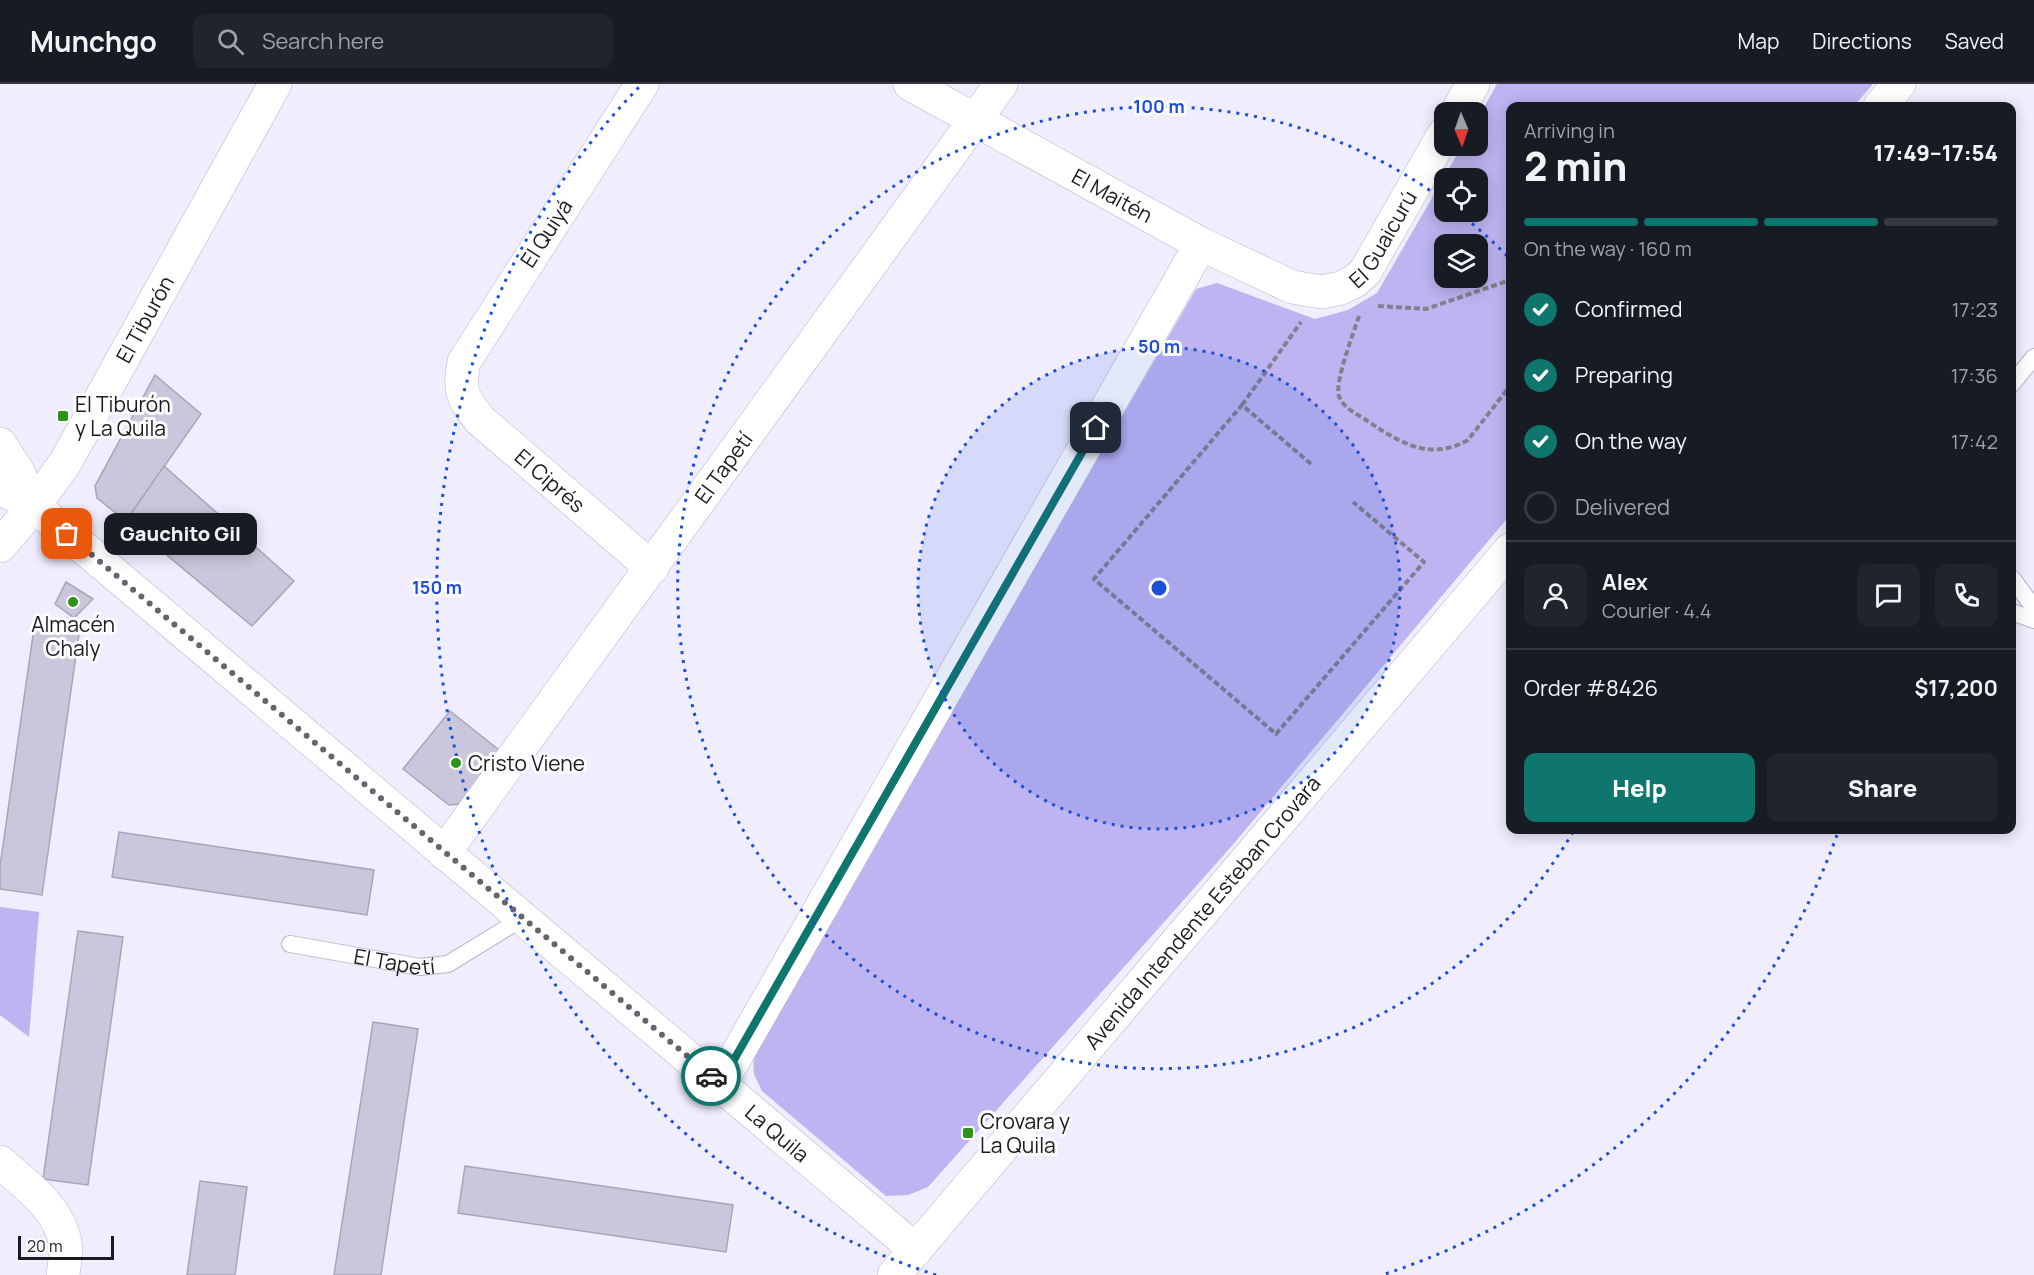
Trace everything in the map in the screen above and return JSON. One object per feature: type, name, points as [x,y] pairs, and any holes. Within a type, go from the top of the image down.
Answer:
[{"type":"street","name":"El Tiburón","points":[[0,546],[34,506],[65,463],[275,84]]},
{"type":"street","name":"El Quiyá","points":[[460,385],[464,362],[642,84]]},
{"type":"street","name":"El Maitén","points":[[910,84],[1202,244],[1293,287],[1322,292]]},
{"type":"street","name":"El Tapetí","points":[[444,853],[1001,84]]},
{"type":"street","points":[[1463,102],[1473,84]]},
{"type":"street","points":[[1883,102],[1899,84]]},
{"type":"street","name":"El Guaicurú","points":[[1322,292],[1341,288],[1355,281],[1365,272],[1434,151]]},
{"type":"street","points":[[720,1084],[1202,244]]},
{"type":"street","name":"El Ciprés","points":[[460,385],[467,404],[480,420],[652,568]]},
{"type":"street","name":"La Quila","points":[[0,444],[18,472],[34,506]]},
{"type":"street","name":"La Quila","points":[[0,488],[34,506],[916,1250]]},
{"type":"street","name":"Avenida Intendente Esteban Crovara","points":[[894,1275],[1506,555]]},
{"type":"street","points":[[0,1162],[48,1206],[59,1225],[66,1243],[63,1275]]},
{"type":"lane","points":[[2016,379],[2034,357]]},
{"type":"lane","points":[[2016,583],[2034,608]]},
{"type":"lane","points":[[2016,613],[2034,620]]},
{"type":"lane","name":"El Tapetí","points":[[290,944],[420,967],[448,964],[523,918]]},
{"type":"path","points":[[1368,305],[1426,309],[1506,281]]},
{"type":"path","points":[[1322,292],[1242,405],[1094,579],[1276,734],[1424,562],[1353,502]]},
{"type":"path","points":[[1360,312],[1338,383],[1339,396],[1345,406],[1397,441],[1430,450],[1458,446],[1468,440],[1506,391]]},
{"type":"path","points":[[1242,405],[1311,464]]},
{"type":"shaded area","points":[[1497,84],[1873,84],[1857,102],[1506,102],[1506,520],[1230,848],[928,1187],[908,1195],[886,1196],[762,1091],[754,1074],[753,1053],[1196,289],[1217,283],[1315,319],[1348,310],[1377,293],[1434,194],[1434,222],[1488,222],[1488,168],[1449,168],[1456,156],[1488,156],[1487,102]]},
{"type":"shaded area","points":[[0,907],[39,912],[29,1037],[0,1015]]},
{"type":"building","points":[[155,375],[201,414],[126,521],[97,498],[95,486]]},
{"type":"building","points":[[164,466],[294,581],[252,626],[126,521]]},
{"type":"building","name":"Almacén Chaly","points":[[66,582],[93,599],[74,618],[55,604]]},
{"type":"building","points":[[34,628],[79,634],[42,895],[0,889],[0,866]]},
{"type":"building","name":"Cristo Viene","points":[[450,711],[509,758],[472,803],[449,805],[403,769]]},
{"type":"building","points":[[119,832],[374,870],[367,915],[112,877]]},
{"type":"building","points":[[78,931],[123,937],[88,1185],[43,1179]]},
{"type":"building","points":[[373,1022],[418,1029],[381,1275],[334,1275]]},
{"type":"building","points":[[465,1166],[733,1205],[726,1252],[458,1213]]},
{"type":"building","points":[[200,1181],[247,1187],[235,1275],[187,1275]]},
{"type":"way so far","points":[[67,534],[711,1076]]},
{"type":"place","name":"El Tiburón y La Quila","points":[[63,416]]},
{"type":"place","name":"Gauchito Gil","points":[[67,534]]},
{"type":"place","name":"Almacén Chaly","points":[[73,602]]},
{"type":"place","name":"Cristo Viene","points":[[456,763]]},
{"type":"place","name":"Crovara y La Quila","points":[[968,1133]]},
{"type":"route","points":[[711,1076],[720,1084],[1096,428]]}]
